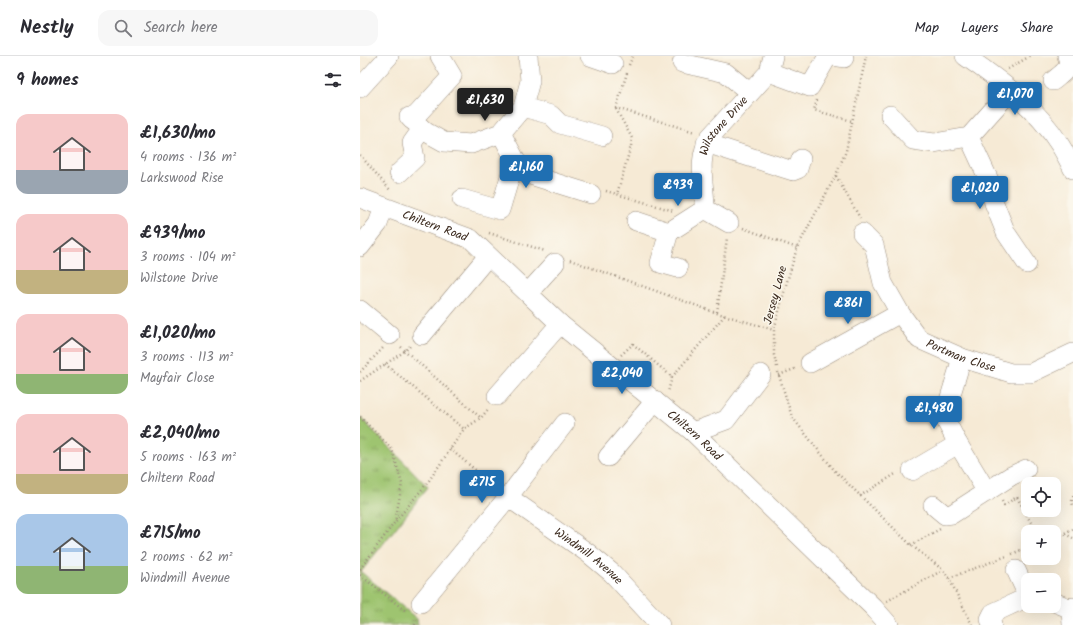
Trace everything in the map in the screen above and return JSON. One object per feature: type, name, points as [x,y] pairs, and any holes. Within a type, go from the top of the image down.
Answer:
[{"type":"street","points":[[360,88],[389,56]]},
{"type":"street","points":[[399,174],[415,158],[412,143],[414,122],[452,76],[440,56]]},
{"type":"street","points":[[590,56],[613,64]]},
{"type":"street","points":[[965,56],[996,77],[1038,117],[1059,144],[1073,170]]},
{"type":"street","points":[[1053,81],[1066,70],[1069,65],[1069,59],[1067,56]]},
{"type":"street","points":[[414,122],[426,132],[444,142],[471,144],[501,133],[523,107],[530,81],[532,57]]},
{"type":"street","points":[[810,87],[835,57]]},
{"type":"street","name":"Wilstone Drive","points":[[682,64],[726,73],[749,92]]},
{"type":"street","name":"Wilstone Drive","points":[[705,209],[705,196],[701,171],[702,157],[708,140],[771,64],[810,87]]},
{"type":"street","points":[[890,116],[913,140],[934,143],[969,137],[1011,90]]},
{"type":"street","points":[[523,107],[551,115],[560,124],[602,136]]},
{"type":"street","points":[[501,133],[517,163],[528,174],[591,194]]},
{"type":"street","points":[[969,137],[988,178],[994,203],[1006,233],[1027,264]]},
{"type":"street","points":[[708,140],[794,171],[798,169],[800,159]]},
{"type":"street","points":[[462,199],[500,210],[512,170],[517,163]]},
{"type":"street","name":"Chiltern Road","points":[[360,198],[389,201],[471,239],[560,324],[693,432],[874,608],[889,625]]},
{"type":"street","points":[[360,247],[378,224],[389,201]]},
{"type":"street","points":[[678,268],[660,263],[676,227],[705,209],[729,222]]},
{"type":"street","points":[[636,221],[676,227]]},
{"type":"street","name":"Portman Close","points":[[862,233],[874,245],[884,284],[900,313],[919,339],[962,358],[1011,373],[1031,373],[1071,358]]},
{"type":"street","points":[[422,335],[488,256]]},
{"type":"street","points":[[528,293],[557,258]]},
{"type":"street","points":[[360,310],[390,335]]},
{"type":"street","points":[[810,363],[900,313]]},
{"type":"street","points":[[497,396],[560,324]]},
{"type":"street","points":[[962,358],[944,417],[958,444],[991,489]]},
{"type":"street","points":[[693,432],[726,420],[761,374]]},
{"type":"street","points":[[608,457],[659,404]]},
{"type":"street","points":[[415,612],[508,497],[565,423]]},
{"type":"street","points":[[912,471],[958,444]]},
{"type":"street","points":[[932,505],[945,516],[952,514],[1011,476],[1026,469]]},
{"type":"street","name":"Windmill Avenue","points":[[508,497],[588,553],[612,573],[660,625]]},
{"type":"street","points":[[1016,570],[1021,581]]},
{"type":"street","points":[[992,625],[990,619],[993,612],[1021,599]]},
{"type":"street","points":[[1061,607],[1072,614]]},
{"type":"path","points":[[617,194],[632,138],[616,108],[633,56]]},
{"type":"path","name":"Jersey Lane","points":[[866,56],[846,151],[836,175],[797,248],[774,330],[774,355],[778,375],[792,416],[835,471],[911,545],[943,570],[949,578],[972,625]]},
{"type":"path","points":[[996,77],[1030,56]]},
{"type":"path","points":[[810,87],[818,98],[814,110],[852,121]]},
{"type":"path","points":[[616,108],[708,140]]},
{"type":"path","points":[[360,155],[389,201]]},
{"type":"path","points":[[836,175],[864,224],[862,233]]},
{"type":"path","points":[[591,194],[600,195],[602,190],[674,210],[676,227]]},
{"type":"path","points":[[717,313],[729,222],[797,248]]},
{"type":"path","points":[[483,231],[717,313],[774,330]]},
{"type":"path","points":[[659,404],[672,377],[725,315]]},
{"type":"path","points":[[360,372],[387,344],[390,335],[405,351],[481,418],[464,429],[428,482],[395,522],[360,569]]},
{"type":"path","points":[[360,381],[405,351],[422,335]]},
{"type":"path","points":[[610,364],[633,344],[672,377]]},
{"type":"path","points":[[385,364],[464,429]]},
{"type":"path","points":[[360,417],[392,449],[402,484],[395,522]]},
{"type":"path","points":[[450,449],[508,497]]},
{"type":"path","points":[[860,496],[906,467],[912,471]]},
{"type":"path","points":[[991,489],[1004,505],[1017,497],[1032,525]]},
{"type":"path","points":[[1073,496],[1073,506]]},
{"type":"path","points":[[911,545],[955,522],[952,514]]},
{"type":"path","points":[[1061,535],[1073,529]]},
{"type":"path","points":[[1064,534],[1073,538]]},
{"type":"path","points":[[949,578],[1021,551]]},
{"type":"path","points":[[874,608],[943,570]]},
{"type":"path","points":[[360,575],[415,612],[415,625]]},
{"type":"green space","points":[[360,417],[428,487],[361,572],[417,619],[418,625],[360,625]]}]
